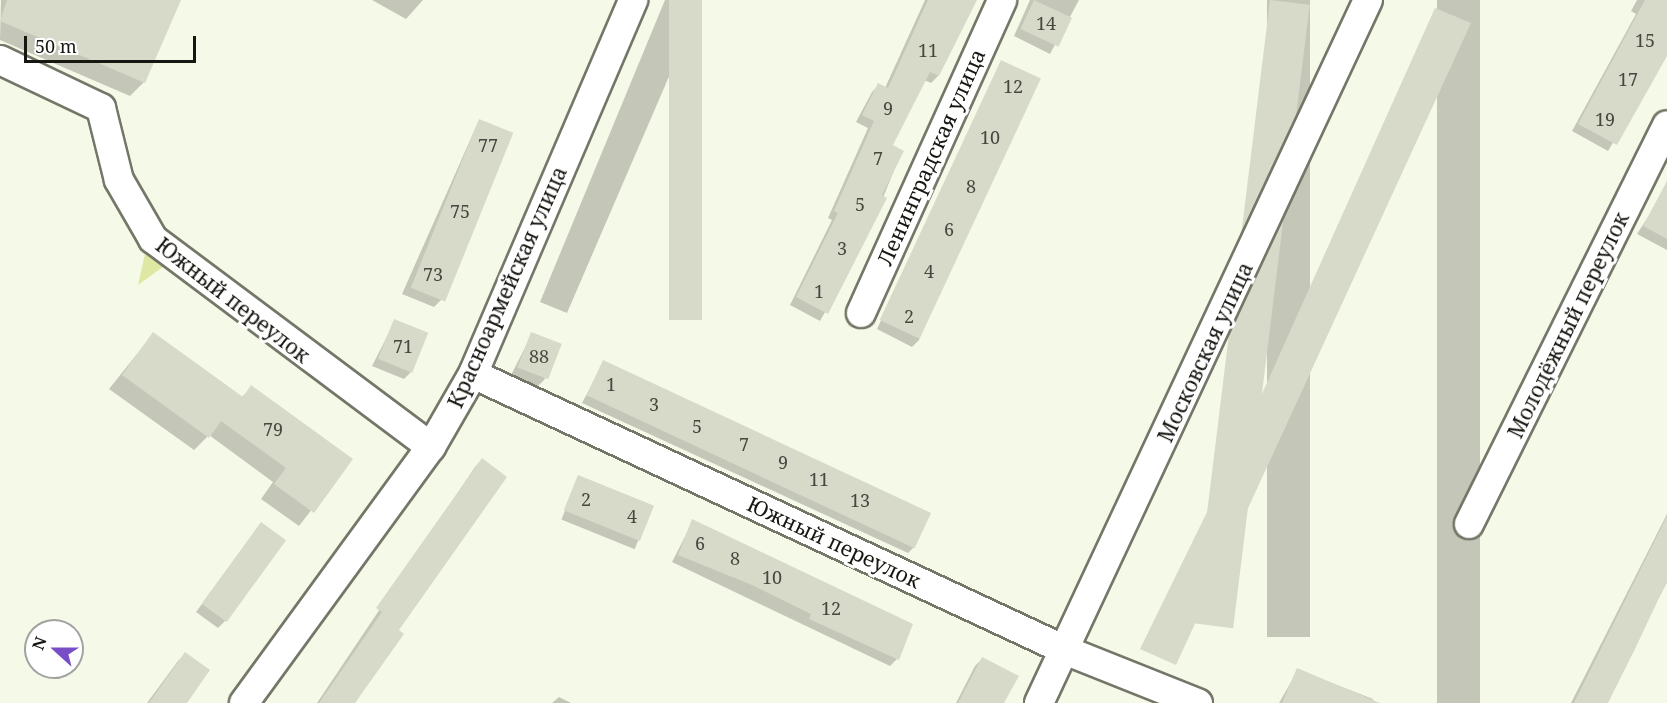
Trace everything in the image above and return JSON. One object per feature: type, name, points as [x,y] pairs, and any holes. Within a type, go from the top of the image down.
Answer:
[{"type":"street","name":"Красноармейская улица","points":[[244,703],[432,447],[473,374],[633,0]]},
{"type":"street","name":"Ленинградская улица","points":[[861,313],[1002,0]]},
{"type":"street","name":"Московская улица","points":[[1040,703],[1067,651],[1368,0]]},
{"type":"street","name":"Южный переулок","points":[[0,60],[101,108],[119,180],[153,239],[345,387],[432,447]]},
{"type":"street","name":"Молодёжный переулок","points":[[1469,524],[1667,126]]},
{"type":"street","name":"Южный переулок","points":[[473,374],[1067,651],[1198,703]]},
{"type":"green space","points":[[147,245],[167,264],[138,285]]},
{"type":"building","points":[[7,0],[181,0],[145,83],[0,21]]},
{"type":"building","points":[[669,0],[702,0],[702,320],[669,320]]},
{"type":"building","points":[[928,0],[977,0],[939,76],[930,72],[893,145],[904,151],[882,195],[887,198],[828,314],[796,297],[838,213],[834,211],[874,121],[862,115],[878,83],[888,88]]},
{"type":"building","points":[[1034,0],[1072,18],[1059,47],[1020,29]]},
{"type":"building","points":[[1270,0],[1310,5],[1233,628],[1193,623]]},
{"type":"building","points":[[1645,0],[1667,0],[1667,56],[1617,145],[1578,124]]},
{"type":"building","points":[[1435,8],[1471,23],[1176,665],[1140,649],[1231,463]]},
{"type":"building","points":[[1001,60],[1041,79],[920,339],[880,320]]},
{"type":"building","points":[[479,119],[513,133],[445,302],[411,288]]},
{"type":"building","points":[[1667,181],[1667,239],[1643,226]]},
{"type":"building","points":[[394,319],[428,333],[412,373],[378,359]]},
{"type":"building","points":[[153,332],[243,397],[251,385],[353,459],[314,513],[274,484],[286,468],[221,421],[209,438],[122,375]]},
{"type":"building","points":[[531,332],[562,344],[548,379],[517,367]]},
{"type":"building","points":[[603,360],[931,513],[915,548],[587,395]]},
{"type":"building","points":[[482,458],[507,477],[399,630],[404,634],[355,703],[319,703],[382,612],[376,608]]},
{"type":"building","points":[[578,475],[654,506],[640,541],[564,510]]},
{"type":"building","points":[[1667,516],[1667,581],[1634,651],[1608,703],[1574,703]]},
{"type":"building","points":[[692,519],[913,624],[899,660],[809,619],[811,614],[752,585],[678,555]]},
{"type":"building","points":[[261,522],[286,540],[227,622],[202,604]]},
{"type":"building","points":[[185,652],[210,670],[187,703],[149,703]]},
{"type":"building","points":[[982,657],[1019,676],[1004,703],[958,703]]},
{"type":"building","points":[[1297,668],[1380,703],[1282,703]]}]
